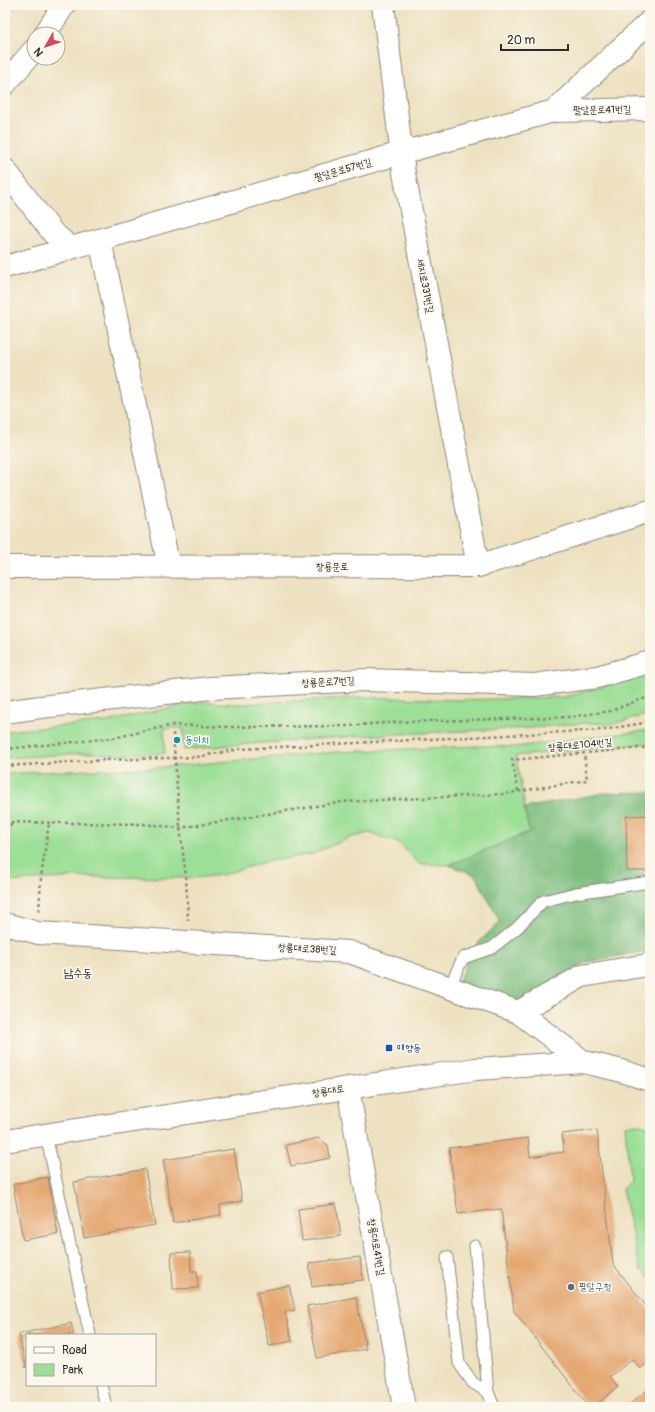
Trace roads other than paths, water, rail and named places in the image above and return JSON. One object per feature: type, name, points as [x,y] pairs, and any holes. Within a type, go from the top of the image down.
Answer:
[{"type":"street","points":[[50,26],[64,5]]},
{"type":"street","name":"세지로331번길","points":[[383,5],[405,180],[478,566]]},
{"type":"street","name":"팔달문로57번길","points":[[5,267],[401,153],[554,111],[650,21]]},
{"type":"street","points":[[5,84],[26,59]]},
{"type":"street","name":"팔달문로41번길","points":[[554,111],[650,109]]},
{"type":"street","points":[[5,170],[54,233],[71,248]]},
{"type":"street","points":[[100,240],[169,567]]},
{"type":"street","name":"창룡문로","points":[[5,567],[478,566],[650,511]]},
{"type":"street","name":"창룡문로7번길","points":[[5,712],[211,688],[364,680],[534,685],[597,677],[650,662]]},
{"type":"street","name":"창룡대로38번길","points":[[5,924],[38,933],[348,952],[518,1012],[584,1062]]},
{"type":"street","points":[[518,1012],[582,976],[647,965],[650,963]]},
{"type":"street","name":"창룡대로","points":[[5,1141],[476,1069],[584,1062],[618,1070],[650,1080]]},
{"type":"street","name":"창룡대로41번길","points":[[348,1088],[404,1407]]},
{"type":"lane","points":[[449,988],[463,958],[492,948],[517,928],[543,901],[576,893],[650,882]]},
{"type":"lane","points":[[46,1135],[90,1334]]},
{"type":"lane","points":[[475,1246],[488,1392],[494,1407]]},
{"type":"lane","points":[[446,1257],[459,1363],[473,1383],[488,1392]]},
{"type":"lane","points":[[101,1386],[106,1407]]},
{"type":"place","name":"동이치","points":[[177,740]]},
{"type":"place","name":"매향동","points":[[389,1048]]},
{"type":"place","name":"팔달구청","points":[[571,1287]]},
{"type":"district","name":"남수동","points":[[78,973]]}]
